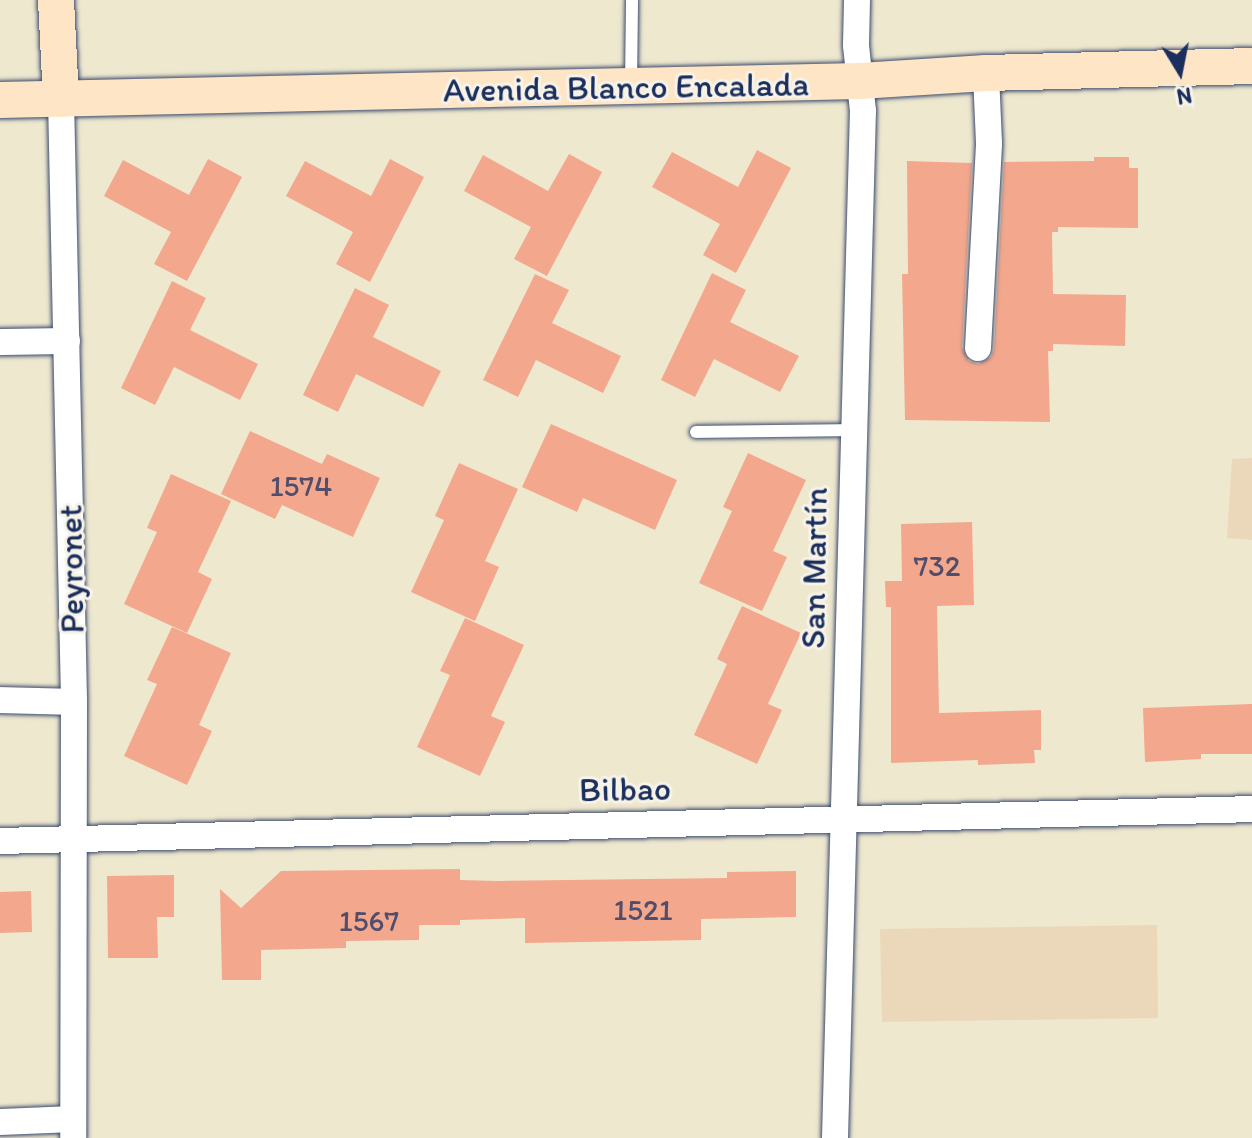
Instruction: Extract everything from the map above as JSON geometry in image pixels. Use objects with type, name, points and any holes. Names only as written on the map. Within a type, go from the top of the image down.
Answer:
[{"type":"street","name":"Peyronet","points":[[56,0],[61,99],[74,702],[73,1128]]},
{"type":"street","name":"San Martín","points":[[835,1138],[863,111],[856,45],[857,0]]},
{"type":"street","name":"Avenida Blanco Encalada","points":[[0,100],[860,81],[986,73],[1252,66]]},
{"type":"street","points":[[978,348],[989,143],[986,73]]},
{"type":"street","points":[[0,342],[67,341]]},
{"type":"street","points":[[0,700],[74,702]]},
{"type":"street","name":"Bilbao","points":[[0,841],[1252,809]]},
{"type":"street","points":[[0,1122],[73,1128]]},
{"type":"lane","points":[[631,87],[632,0]]},
{"type":"lane","points":[[696,432],[853,430]]},
{"type":"shaded area","points":[[1252,458],[1252,540],[1227,538],[1232,459]]},
{"type":"shaded area","points":[[1157,925],[1158,1018],[882,1022],[880,929]]},
{"type":"building","points":[[757,150],[791,168],[736,273],[703,255],[720,224],[652,187],[672,152],[738,187]]},
{"type":"building","points":[[569,154],[602,172],[547,276],[514,259],[531,227],[464,191],[483,155],[548,191]]},
{"type":"building","points":[[1094,157],[1129,157],[1129,168],[1138,168],[1138,228],[1058,227],[1058,232],[1052,232],[1053,294],[1126,295],[1125,346],[1053,344],[1053,351],[1048,351],[1050,422],[905,420],[902,274],[908,274],[907,161],[972,163],[962,347],[969,361],[978,364],[991,357],[994,349],[1004,162],[1094,161]]},
{"type":"building","points":[[208,159],[242,177],[187,281],[154,264],[171,232],[104,196],[123,160],[189,195]]},
{"type":"building","points":[[390,159],[424,177],[370,282],[336,264],[353,232],[286,196],[305,161],[371,196]]},
{"type":"building","points":[[712,273],[746,290],[730,322],[799,356],[780,392],[714,359],[695,397],[661,380]]},
{"type":"building","points":[[535,274],[569,290],[552,323],[621,356],[603,393],[536,360],[518,397],[483,380]]},
{"type":"building","points":[[172,281],[206,298],[190,330],[258,364],[240,400],[174,367],[155,405],[121,388]]},
{"type":"building","points":[[355,288],[389,305],[373,337],[441,371],[423,407],[356,374],[338,412],[303,395]]},
{"type":"building","points":[[551,424],[677,480],[655,530],[583,498],[577,512],[522,487]]},
{"type":"building","points":[[250,431],[322,464],[327,454],[380,478],[353,537],[282,505],[275,519],[221,494]]},
{"type":"building","points":[[748,453],[806,480],[773,551],[787,557],[762,611],[699,583],[732,511],[723,507]]},
{"type":"building","points":[[459,463],[518,489],[485,561],[499,567],[475,621],[411,592],[444,520],[435,516]]},
{"type":"building","points":[[171,474],[231,501],[198,572],[212,579],[187,633],[124,604],[157,532],[147,528]]},
{"type":"building","points":[[972,522],[974,605],[937,606],[939,713],[1041,710],[1041,750],[1034,750],[1035,763],[978,765],[978,760],[891,763],[891,607],[886,607],[885,581],[902,581],[901,524]]},
{"type":"building","points":[[742,606],[801,633],[768,704],[782,710],[757,764],[694,735],[727,664],[717,659]]},
{"type":"building","points":[[465,618],[524,645],[491,716],[505,722],[480,776],[417,747],[450,675],[440,671]]},
{"type":"building","points":[[172,627],[231,653],[199,725],[212,731],[187,785],[124,756],[157,684],[147,680]]},
{"type":"building","points":[[1252,704],[1252,754],[1201,754],[1201,759],[1145,762],[1143,708]]},
{"type":"building","points":[[460,869],[460,880],[497,881],[727,878],[727,872],[796,871],[796,917],[701,919],[701,940],[525,943],[525,918],[460,920],[460,925],[419,925],[419,940],[346,941],[346,948],[261,950],[261,980],[222,980],[220,889],[241,908],[281,871]]},
{"type":"building","points":[[174,875],[174,917],[157,917],[158,958],[108,958],[107,876]]},
{"type":"building","points":[[31,891],[32,932],[0,933],[0,892]]}]
